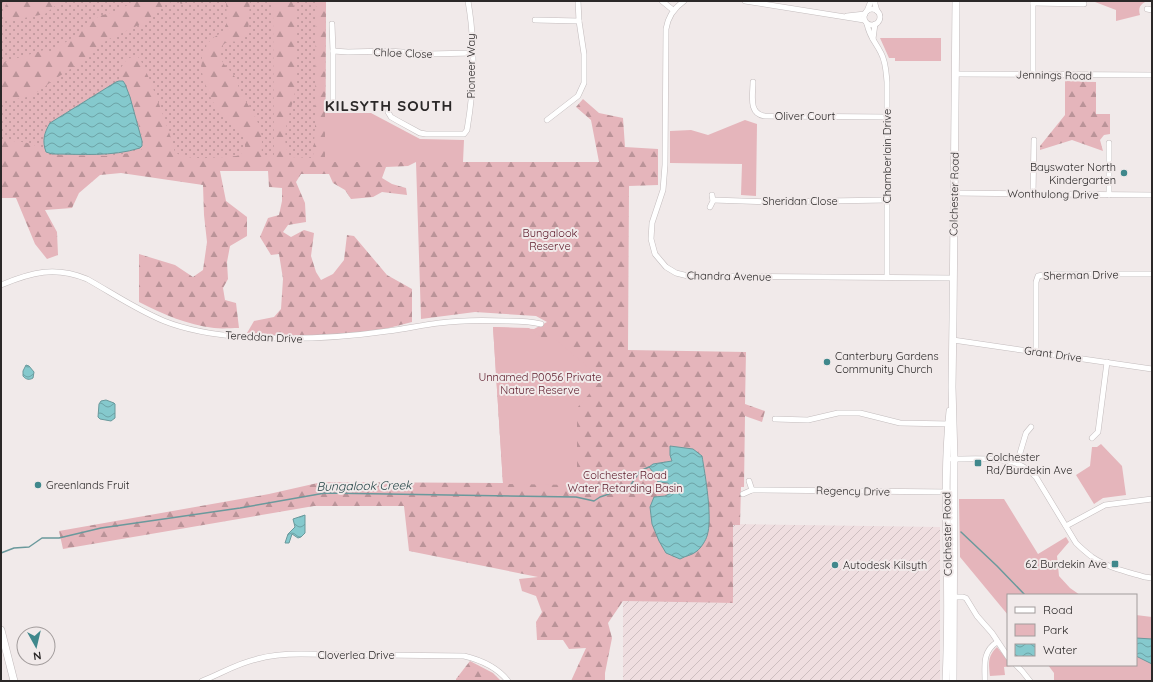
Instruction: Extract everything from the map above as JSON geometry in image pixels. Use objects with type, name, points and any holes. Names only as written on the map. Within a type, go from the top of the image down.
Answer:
[{"type":"main road","name":"Colchester Road","points":[[953,681],[950,597],[950,492],[956,1]]},
{"type":"main road","name":"Colchester Road","points":[[946,681],[950,597]]},
{"type":"main road","points":[[1,630],[14,681]]},
{"type":"street","name":"Pioneer Way","points":[[388,112],[391,117],[420,133],[464,134],[467,130],[472,92],[473,53],[473,39],[468,1]]},
{"type":"street","points":[[548,120],[578,96],[584,83],[584,54],[579,21],[578,1]]},
{"type":"street","points":[[662,1],[673,10],[684,1]]},
{"type":"street","points":[[745,1],[842,16],[875,24]]},
{"type":"street","points":[[866,22],[866,12],[870,1]]},
{"type":"street","points":[[873,39],[875,24],[879,18],[874,4],[875,1]]},
{"type":"street","points":[[1033,74],[1033,2],[1084,4]]},
{"type":"street","name":"Chandra Avenue","points":[[673,10],[667,21],[666,36],[665,165],[663,190],[652,223],[651,231],[655,254],[666,267],[676,273],[688,276],[953,278]]},
{"type":"street","points":[[842,16],[872,10],[877,11]]},
{"type":"street","points":[[535,20],[579,21]]},
{"type":"street","name":"Chamberlain Drive","points":[[866,22],[871,37],[882,54],[886,66],[887,277]]},
{"type":"street","points":[[332,24],[333,100]]},
{"type":"street","name":"Chloe Close","points":[[333,51],[389,51],[428,54],[473,53]]},
{"type":"street","name":"Jennings Road","points":[[956,74],[1152,75]]},
{"type":"street","name":"Oliver Court","points":[[753,82],[753,108],[759,115],[887,117]]},
{"type":"street","points":[[1033,194],[1034,140]]},
{"type":"street","points":[[1109,143],[1109,195]]},
{"type":"street","name":"Wonthulong Drive","points":[[954,193],[1152,195]]},
{"type":"street","name":"Sheridan Close","points":[[710,207],[713,197],[768,202],[887,200]]},
{"type":"street","name":"Tereddan Drive","points":[[1,284],[36,272],[77,275],[165,321],[214,334],[252,338],[330,338],[468,320],[526,321],[541,324]]},
{"type":"street","name":"Sherman Drive","points":[[1036,352],[1036,282],[1038,276],[1048,274],[1152,274]]},
{"type":"street","name":"Grant Drive","points":[[953,340],[1152,368]]},
{"type":"street","points":[[1092,438],[1098,432],[1107,362]]},
{"type":"street","points":[[775,419],[808,420],[838,413],[850,413],[900,423],[951,424]]},
{"type":"street","points":[[1017,463],[1026,433],[1031,427]]},
{"type":"street","points":[[951,459],[1003,460],[1017,463],[1028,469],[1036,477],[1076,543],[1092,557],[1104,564],[1152,578]]},
{"type":"street","points":[[749,481],[752,490]]},
{"type":"street","name":"Regency Drive","points":[[743,494],[752,490],[950,492]]},
{"type":"street","points":[[1066,526],[1105,505],[1152,499]]},
{"type":"street","points":[[950,597],[966,598],[977,616],[994,636],[1007,656]]},
{"type":"street","points":[[985,681],[986,654],[997,642]]},
{"type":"street","name":"Cloverlea Drive","points":[[202,681],[256,659],[289,654],[464,656],[481,661],[490,666],[498,671],[508,681]]},
{"type":"street","points":[[1017,666],[1030,681]]},
{"type":"shaded area","points":[[733,524],[940,527],[940,681],[623,681],[623,601],[733,603]]},
{"type":"green space","points":[[1,1],[326,1],[325,162],[1,162]]},
{"type":"green space","points":[[7,1],[61,1],[45,14],[8,21],[4,18]]},
{"type":"green space","points":[[132,1],[174,1],[164,5],[143,23],[107,40],[84,60],[36,93],[27,97],[12,100],[1,99],[1,63],[44,50],[49,53],[69,40],[99,16],[114,12],[128,5]]},
{"type":"green space","points":[[178,1],[188,1],[181,4]]},
{"type":"green space","points":[[226,1],[250,1],[248,33],[240,42],[225,43],[222,47],[221,56],[223,63],[236,79],[240,91],[260,127],[262,136],[262,157],[274,157],[273,1],[294,1],[297,32],[296,85],[295,94],[287,121],[285,139],[286,148],[290,157],[313,158],[315,127],[316,1],[326,1],[325,162],[416,162],[408,166],[386,167],[382,178],[392,184],[406,188],[407,195],[382,192],[373,197],[351,199],[345,190],[333,183],[329,174],[301,174],[296,182],[305,203],[306,222],[288,225],[283,232],[291,237],[304,230],[314,233],[311,256],[316,272],[321,280],[333,274],[344,260],[347,235],[354,236],[387,275],[412,289],[412,322],[381,330],[338,336],[265,336],[247,333],[254,321],[274,317],[281,309],[283,279],[279,254],[271,255],[260,237],[268,218],[279,215],[282,201],[282,188],[269,187],[268,171],[220,171],[226,201],[247,217],[247,236],[230,246],[227,262],[228,279],[223,288],[225,300],[236,303],[239,328],[204,327],[166,315],[139,302],[139,254],[175,265],[193,277],[203,270],[207,242],[203,185],[121,173],[100,175],[79,193],[72,208],[45,210],[57,232],[58,255],[47,259],[35,244],[16,198],[1,198],[1,141],[31,144],[50,155],[107,156],[138,152],[142,149],[144,143],[126,82],[121,79],[120,76],[121,69],[126,60],[135,56],[142,62],[152,86],[175,152],[188,157],[196,158],[240,155],[245,148],[243,136],[238,128],[226,119],[216,107],[206,87],[202,68],[202,58],[206,45],[225,28],[227,16]]},
{"type":"green space","points":[[1094,1],[1147,1],[1140,6],[1140,15],[1116,21],[1116,10]]},
{"type":"green space","points":[[880,38],[941,38],[941,61],[895,61],[895,58],[889,58]]},
{"type":"green space","points":[[1065,81],[1096,82],[1096,114],[1110,114],[1110,134],[1104,135],[1100,140],[1103,151],[1072,140],[1040,150],[1040,146],[1065,115]]},
{"type":"green space","name":"Colchester Road Water Retarding Basin","points":[[583,99],[599,113],[623,118],[625,147],[658,149],[658,185],[629,186],[628,350],[746,352],[745,404],[765,411],[762,422],[745,416],[744,487],[741,487],[740,525],[733,525],[733,603],[623,601],[608,623],[612,638],[605,673],[605,681],[571,681],[586,648],[569,649],[563,640],[537,640],[536,622],[542,612],[536,596],[522,591],[519,579],[538,577],[409,551],[404,506],[314,506],[63,549],[59,531],[269,494],[322,482],[503,483],[493,327],[534,329],[547,322],[536,316],[475,312],[421,319],[416,162],[599,162],[591,120],[576,107]]},
{"type":"green space","points":[[325,113],[371,113],[420,139],[464,140],[463,162],[325,162]]},
{"type":"green space","points":[[745,120],[757,124],[756,196],[741,195],[742,164],[670,163],[670,131],[691,130],[708,135]]},
{"type":"green space","name":"Unnamed P0056 Private Nature Reserve","points":[[493,327],[529,328],[544,339],[555,339],[602,379],[577,408],[577,485],[503,484]]},
{"type":"green space","points":[[1101,444],[1122,466],[1126,495],[1103,498],[1094,504],[1076,475],[1090,466],[1092,447],[1097,447]]},
{"type":"green space","points":[[959,499],[1004,499],[1038,554],[1066,537],[1069,542],[1057,556],[1059,576],[1070,588],[1079,594],[1007,594],[1007,614],[960,557]]},
{"type":"green space","points":[[1137,615],[1152,617],[1152,681],[1054,681],[1054,673],[1049,666],[1137,666]]},
{"type":"green space","points":[[997,647],[1007,660],[1007,666],[1012,666],[1004,667],[1005,675],[990,676],[990,657]]},
{"type":"green space","points":[[470,661],[493,673],[501,681],[456,681]]},
{"type":"water","points":[[119,81],[123,81],[130,97],[142,141],[142,146],[140,148],[107,154],[52,154],[46,152],[44,137],[50,123]]},
{"type":"water","points":[[26,365],[29,366],[34,372],[32,379],[27,379],[23,376],[23,371]]},
{"type":"water","points":[[106,400],[115,404],[115,418],[111,421],[100,419],[98,417],[99,404],[101,401]]},
{"type":"water","points":[[670,446],[693,449],[702,456],[708,496],[709,528],[706,538],[699,550],[680,559],[666,553],[659,541],[652,524],[650,507],[654,497],[665,496],[671,493],[668,483],[658,482],[649,467],[653,464],[672,461]]},
{"type":"water","points":[[305,515],[305,533],[298,538],[292,534],[289,543],[285,543],[288,534],[295,527],[293,519]]},
{"type":"water","points":[[1137,638],[1152,639],[1152,664],[1137,656]]},
{"type":"waterway","name":"Bungalook Creek","points":[[1,553],[14,548],[29,547],[42,538],[59,538],[101,528],[240,508],[325,493],[576,497],[594,501],[616,489],[630,486],[640,471],[649,467]]},
{"type":"waterway","name":"Bungalook Creek","points":[[961,532],[1024,594]]},
{"type":"place","name":"Bayswater North Kindergarten","points":[[1124,173]]},
{"type":"place","name":"Canterbury Gardens Community Church","points":[[827,362]]},
{"type":"place","name":"Colchester Rd/Burdekin Ave","points":[[978,463]]},
{"type":"place","name":"Greenlands Fruit","points":[[38,485]]},
{"type":"place","name":"62 Burdekin Ave","points":[[1115,564]]},
{"type":"place","name":"Autodesk Kilsyth","points":[[835,565]]},
{"type":"district","name":"KILSYTH SOUTH","points":[[389,106]]},
{"type":"park label","name":"Bungalook Reserve","points":[[550,239]]}]
